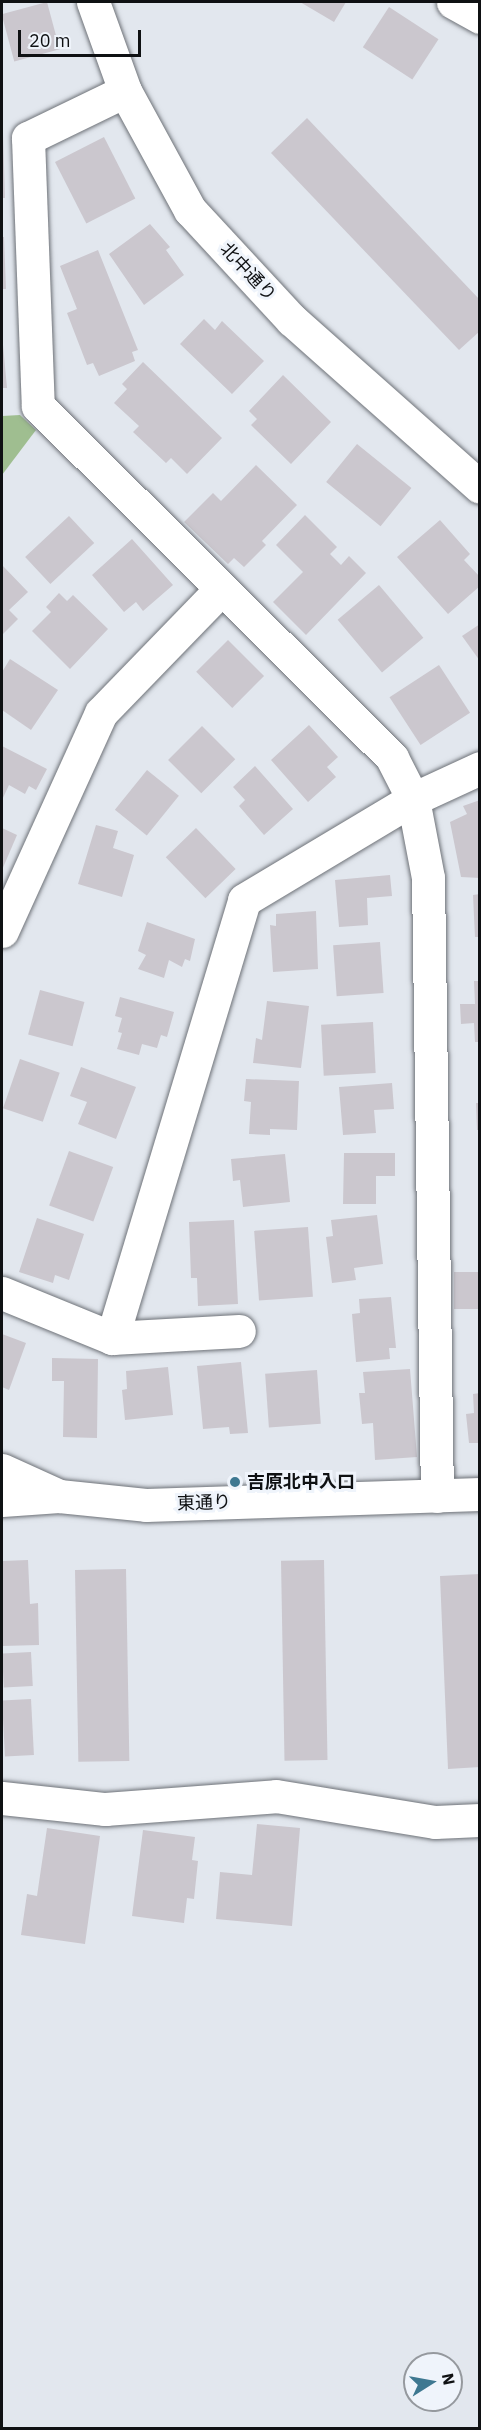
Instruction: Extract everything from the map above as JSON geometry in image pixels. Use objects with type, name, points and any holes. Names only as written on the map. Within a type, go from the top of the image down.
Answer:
[{"type":"street","name":"北中通り","points":[[93,2],[125,91],[190,210],[292,320],[480,487]]},
{"type":"street","points":[[453,2],[480,17]]},
{"type":"street","points":[[125,91],[28,138],[38,406],[220,591],[392,758],[413,799],[428,878],[437,1496]]},
{"type":"street","points":[[2,931],[100,713],[220,591]]},
{"type":"street","points":[[112,1338],[244,900],[413,799],[480,768]]},
{"type":"street","points":[[2,1293],[112,1338],[239,1331]]},
{"type":"street","points":[[2,1470],[59,1496]]},
{"type":"street","name":"東通り","points":[[2,1500],[59,1496],[146,1505],[480,1494]]},
{"type":"street","points":[[2,1798],[105,1809],[276,1796],[435,1822],[480,1821]]},
{"type":"green space","points":[[20,415],[36,430],[2,475],[2,416]]},
{"type":"building","points":[[47,2],[60,49],[14,61],[2,14]]},
{"type":"building","points":[[300,2],[346,2],[334,22]]},
{"type":"building","points":[[389,7],[438,39],[412,79],[363,47]]},
{"type":"building","points":[[307,118],[480,300],[480,331],[459,350],[271,153]]},
{"type":"building","points":[[3,132],[5,198],[2,198]]},
{"type":"building","points":[[104,137],[135,198],[86,223],[55,162]]},
{"type":"building","points":[[150,224],[170,247],[166,250],[184,275],[144,305],[109,254]]},
{"type":"building","points":[[2,237],[4,237],[6,289],[2,289]]},
{"type":"building","points":[[98,250],[138,350],[132,352],[135,361],[99,376],[93,363],[87,365],[67,313],[77,309],[60,266]]},
{"type":"building","points":[[204,319],[215,330],[222,321],[264,361],[232,394],[180,344]]},
{"type":"building","points":[[2,334],[7,388],[2,388]]},
{"type":"building","points":[[143,362],[222,438],[187,474],[171,458],[166,463],[133,432],[139,426],[114,403],[127,389],[122,384]]},
{"type":"building","points":[[283,375],[331,422],[291,464],[251,425],[257,419],[249,411]]},
{"type":"building","points":[[357,444],[411,488],[381,526],[326,482]]},
{"type":"building","points":[[256,465],[297,505],[262,541],[266,545],[244,567],[234,558],[228,564],[184,522],[213,493],[221,501]]},
{"type":"building","points":[[305,515],[337,547],[330,554],[341,565],[349,556],[366,573],[306,635],[273,602],[303,572],[276,545]]},
{"type":"building","points":[[69,516],[94,543],[50,584],[25,557]]},
{"type":"building","points":[[440,520],[470,554],[464,560],[480,577],[480,586],[448,614],[397,557]]},
{"type":"building","points":[[132,539],[173,585],[143,611],[136,602],[124,612],[92,575]]},
{"type":"building","points":[[2,565],[28,592],[9,610],[18,619],[2,635]]},
{"type":"building","points":[[379,585],[423,638],[382,673],[338,620]]},
{"type":"building","points":[[59,593],[67,601],[73,595],[108,629],[70,669],[32,631],[51,612],[46,607]]},
{"type":"building","points":[[480,624],[480,661],[462,636]]},
{"type":"building","points":[[228,640],[264,676],[232,708],[196,672]]},
{"type":"building","points":[[10,659],[58,690],[31,730],[2,710],[2,672]]},
{"type":"building","points":[[439,665],[470,713],[421,745],[390,697]]},
{"type":"building","points":[[309,725],[338,757],[327,767],[336,777],[308,802],[271,760]]},
{"type":"building","points":[[202,726],[235,759],[201,793],[168,760]]},
{"type":"building","points":[[2,746],[47,769],[36,790],[29,786],[25,794],[9,785],[2,800]]},
{"type":"building","points":[[255,766],[293,809],[264,835],[239,806],[245,800],[233,787]]},
{"type":"building","points":[[147,770],[179,796],[147,835],[115,810]]},
{"type":"building","points":[[480,800],[480,878],[461,877],[450,822],[467,814],[463,806]]},
{"type":"building","points":[[96,825],[118,831],[113,848],[134,855],[122,897],[78,884]]},
{"type":"building","points":[[2,828],[17,835],[2,870]]},
{"type":"building","points":[[196,828],[236,869],[205,898],[166,857]]},
{"type":"building","points":[[390,875],[392,896],[367,898],[368,925],[339,927],[335,880]]},
{"type":"building","points":[[480,894],[480,937],[475,937],[473,895]]},
{"type":"building","points":[[316,911],[318,969],[273,972],[270,925],[276,926],[276,914]]},
{"type":"building","points":[[147,922],[195,939],[190,961],[185,959],[182,967],[169,960],[164,978],[138,969],[146,955],[138,951]]},
{"type":"building","points":[[380,942],[384,993],[337,996],[333,945]]},
{"type":"building","points":[[474,981],[480,981],[480,1042],[475,1042],[474,1023],[461,1024],[460,1004],[475,1004]]},
{"type":"building","points":[[40,990],[84,1002],[73,1046],[28,1034]]},
{"type":"building","points":[[120,997],[174,1012],[167,1037],[161,1035],[157,1048],[142,1044],[139,1055],[117,1049],[122,1033],[118,1032],[122,1018],[115,1016]]},
{"type":"building","points":[[267,1001],[309,1006],[301,1068],[253,1063],[256,1038],[262,1040]]},
{"type":"building","points":[[373,1022],[376,1073],[324,1076],[321,1025]]},
{"type":"building","points":[[20,1059],[60,1073],[43,1122],[3,1108]]},
{"type":"building","points":[[81,1067],[136,1087],[116,1139],[78,1124],[87,1102],[70,1096]]},
{"type":"building","points":[[246,1079],[299,1081],[297,1130],[270,1129],[270,1135],[249,1134],[251,1102],[244,1101]]},
{"type":"building","points":[[392,1083],[394,1109],[374,1110],[376,1133],[343,1135],[339,1087]]},
{"type":"building","points":[[476,1103],[480,1103],[480,1130],[477,1130]]},
{"type":"building","points":[[69,1151],[113,1167],[93,1222],[49,1206]]},
{"type":"building","points":[[344,1153],[395,1153],[395,1176],[376,1176],[376,1204],[343,1204]]},
{"type":"building","points":[[285,1154],[290,1202],[243,1207],[240,1180],[233,1181],[231,1159]]},
{"type":"building","points":[[377,1215],[383,1264],[354,1268],[356,1280],[332,1283],[326,1237],[333,1236],[331,1220]]},
{"type":"building","points":[[37,1218],[84,1234],[69,1280],[55,1275],[53,1283],[19,1272]]},
{"type":"building","points":[[234,1220],[238,1304],[198,1306],[197,1278],[191,1278],[189,1222]]},
{"type":"building","points":[[308,1227],[313,1297],[259,1301],[254,1231]]},
{"type":"building","points":[[454,1272],[480,1272],[480,1309],[454,1309]]},
{"type":"building","points":[[391,1297],[396,1348],[389,1348],[390,1359],[356,1362],[352,1314],[360,1313],[359,1299]]},
{"type":"building","points":[[2,1334],[26,1343],[9,1390],[2,1387]]},
{"type":"building","points":[[52,1358],[98,1359],[97,1438],[63,1437],[64,1381],[52,1381]]},
{"type":"building","points":[[241,1362],[248,1433],[230,1434],[229,1427],[203,1429],[197,1366]]},
{"type":"building","points":[[168,1367],[173,1415],[125,1420],[122,1390],[127,1389],[126,1371]]},
{"type":"building","points":[[410,1369],[417,1457],[375,1460],[373,1423],[362,1424],[359,1393],[365,1393],[363,1372]]},
{"type":"building","points":[[317,1370],[321,1424],[269,1427],[265,1374]]},
{"type":"building","points":[[480,1393],[480,1443],[469,1443],[466,1414],[474,1413],[473,1394]]},
{"type":"building","points":[[28,1560],[30,1604],[38,1603],[39,1645],[2,1646],[2,1561]]},
{"type":"building","points":[[324,1560],[327,1760],[284,1761],[281,1561]]},
{"type":"building","points":[[126,1569],[129,1761],[78,1762],[75,1570]]},
{"type":"building","points":[[480,1574],[480,1767],[448,1769],[440,1576]]},
{"type":"building","points":[[31,1652],[33,1686],[4,1687],[2,1654]]},
{"type":"building","points":[[31,1699],[34,1755],[5,1756],[2,1701]]},
{"type":"building","points":[[257,1824],[300,1828],[292,1926],[216,1919],[220,1872],[252,1875]]},
{"type":"building","points":[[47,1828],[100,1836],[85,1944],[21,1935],[27,1894],[37,1896]]},
{"type":"building","points":[[143,1830],[195,1837],[192,1860],[198,1861],[194,1899],[187,1898],[184,1923],[132,1916]]},
{"type":"place","name":"吉原北中入口","points":[[235,1482]]}]
